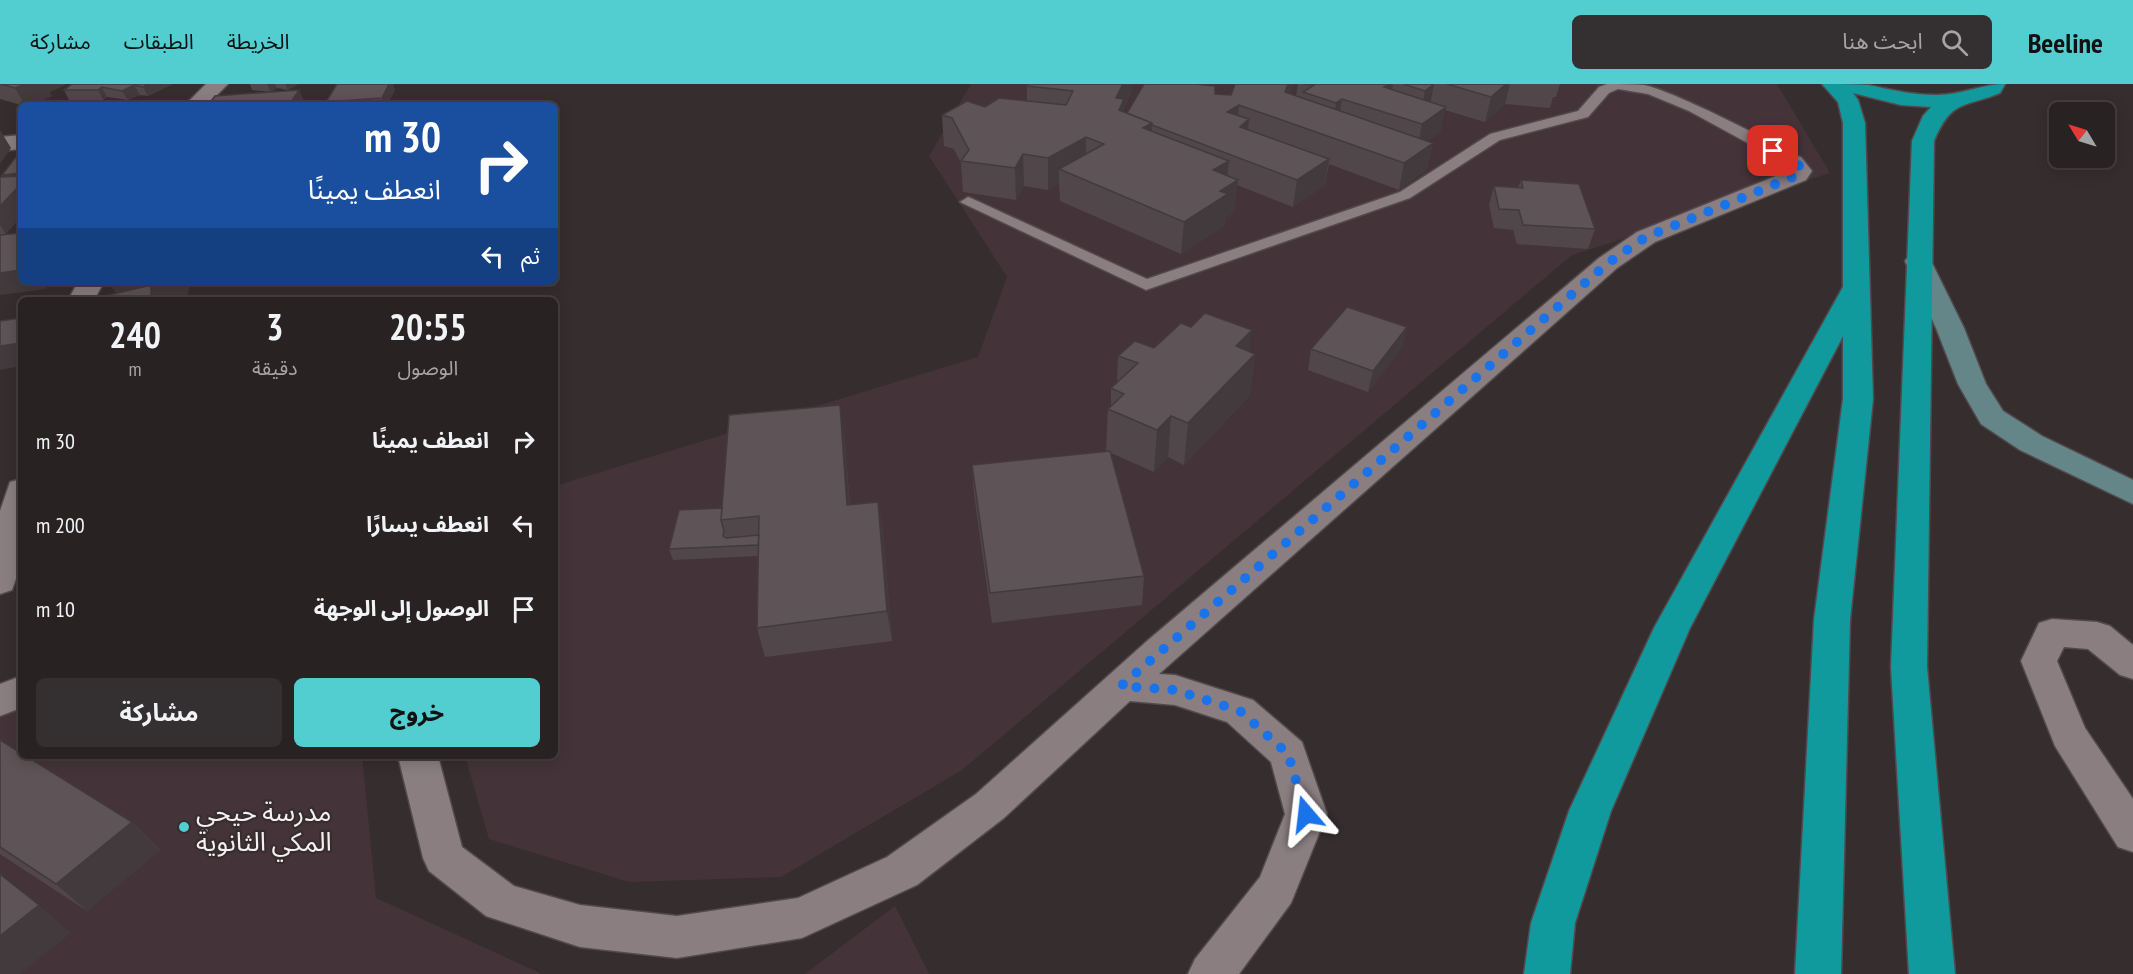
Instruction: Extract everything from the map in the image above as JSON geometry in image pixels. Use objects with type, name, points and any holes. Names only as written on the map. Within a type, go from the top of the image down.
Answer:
[{"type":"highway","points":[[1818,974],[1832,620],[1858,399],[1854,123],[1848,100],[1832,84]]},
{"type":"highway","points":[[1847,84],[1883,94],[1950,102],[1976,97],[1993,89],[1995,84]]},
{"type":"highway","points":[[1932,974],[1909,667],[1918,261],[1923,141],[1934,116],[1950,102]]},
{"type":"highway","points":[[1547,974],[1553,923],[1590,811],[1672,628],[1855,290]]},
{"type":"main road","points":[[1918,261],[1950,328],[1972,384],[1992,417],[2031,443],[2133,493]]},
{"type":"street","points":[[198,102],[218,84]]},
{"type":"street","points":[[0,144],[18,142]]},
{"type":"street","points":[[419,759],[444,858],[501,902],[580,927],[677,937],[802,918],[902,871],[990,806],[1121,686],[1608,263],[1646,237],[1798,175],[1801,171],[1800,166],[1793,162]]},
{"type":"street","points":[[2,564],[18,502]]},
{"type":"street","points":[[2133,665],[2097,636],[2052,633],[2039,661],[2069,735],[2133,834]]},
{"type":"street","points":[[1121,686],[1175,690],[1240,711],[1288,754],[1306,814],[1276,889],[1211,974]]},
{"type":"street","points":[[0,701],[18,692]]},
{"type":"lane","points":[[968,202],[1146,285],[1405,195],[1495,137],[1582,114],[1604,90],[1616,86],[1631,85],[1653,91],[1694,108],[1793,162]]},
{"type":"shaded area","points":[[971,84],[1777,84],[1830,173],[1572,255],[962,770],[781,877],[629,882],[489,839],[466,759],[558,759],[558,485],[978,357],[1007,277],[929,156]]},
{"type":"shaded area","name":"مدرسة حيحي المكي الثانوية","points":[[18,707],[18,759],[362,759],[376,898],[542,974],[0,974],[0,716]]},
{"type":"shaded area","points":[[895,906],[929,974],[805,974]]},
{"type":"building","points":[[0,84],[25,84],[15,88]]},
{"type":"building","points":[[72,84],[149,84],[143,87],[134,85],[122,91],[102,87],[98,90],[64,90]]},
{"type":"building","points":[[337,84],[389,84],[382,98],[326,102]]},
{"type":"building","points":[[1028,84],[1123,84],[1116,98],[1124,99],[1119,110],[1152,123],[1143,128],[1229,161],[1213,170],[1238,180],[1220,191],[1228,194],[1184,222],[1059,169],[1104,144],[1086,137],[1048,158],[1023,154],[1015,168],[961,161],[969,150],[952,118],[942,115],[967,101],[985,107],[999,98],[1066,105],[1073,91],[1027,86]]},
{"type":"building","points":[[1144,84],[1215,86],[1215,94],[1231,95],[1235,84],[1288,84],[1285,92],[1433,143],[1404,163],[1239,105],[1227,112],[1249,119],[1240,127],[1329,159],[1297,180],[1152,125],[1152,123],[1127,113]]},
{"type":"building","points":[[1303,84],[1389,84],[1384,87],[1446,107],[1422,124],[1342,99],[1336,103],[1303,92],[1314,85]]},
{"type":"building","points":[[1403,84],[1434,84],[1425,91]]},
{"type":"building","points":[[1447,84],[1506,84],[1491,97]]},
{"type":"building","points":[[299,90],[291,102],[210,102],[215,96]]},
{"type":"building","points":[[18,154],[18,173],[2,175]]},
{"type":"building","points":[[18,176],[18,187],[0,206],[0,177]]},
{"type":"building","points":[[1521,180],[1579,184],[1595,229],[1523,225],[1519,210],[1499,209],[1494,186],[1523,188]]},
{"type":"building","points":[[18,233],[18,270],[0,273],[0,235]]},
{"type":"building","points":[[114,285],[130,285],[113,288]]},
{"type":"building","points":[[151,285],[151,297],[101,297]]},
{"type":"building","points":[[1347,307],[1407,327],[1373,371],[1311,349]]},
{"type":"building","points":[[1205,313],[1252,330],[1236,346],[1255,354],[1188,423],[1171,416],[1157,430],[1108,409],[1124,394],[1111,388],[1138,363],[1118,356],[1135,341],[1154,348],[1181,323],[1191,327]]},
{"type":"building","points":[[18,318],[18,343],[0,346],[0,321]]},
{"type":"building","points":[[840,405],[847,505],[878,502],[887,611],[757,628],[759,516],[721,520],[729,415]]},
{"type":"building","points":[[1110,451],[1144,576],[990,593],[972,465]]},
{"type":"building","points":[[722,508],[723,536],[726,538],[759,535],[758,545],[669,549],[679,510]]},
{"type":"building","points":[[0,740],[18,751],[18,759],[31,759],[132,822],[56,884],[0,847]]},
{"type":"building","points":[[0,874],[39,905],[0,936]]},
{"type":"place","name":"مدرسة حيحي المكي الثانوية","points":[[184,827]]},
{"type":"route","points":[[1306,814],[1288,754],[1240,711],[1175,690],[1121,686],[1608,263],[1646,237],[1798,175],[1801,171],[1800,166],[1773,151]]}]
